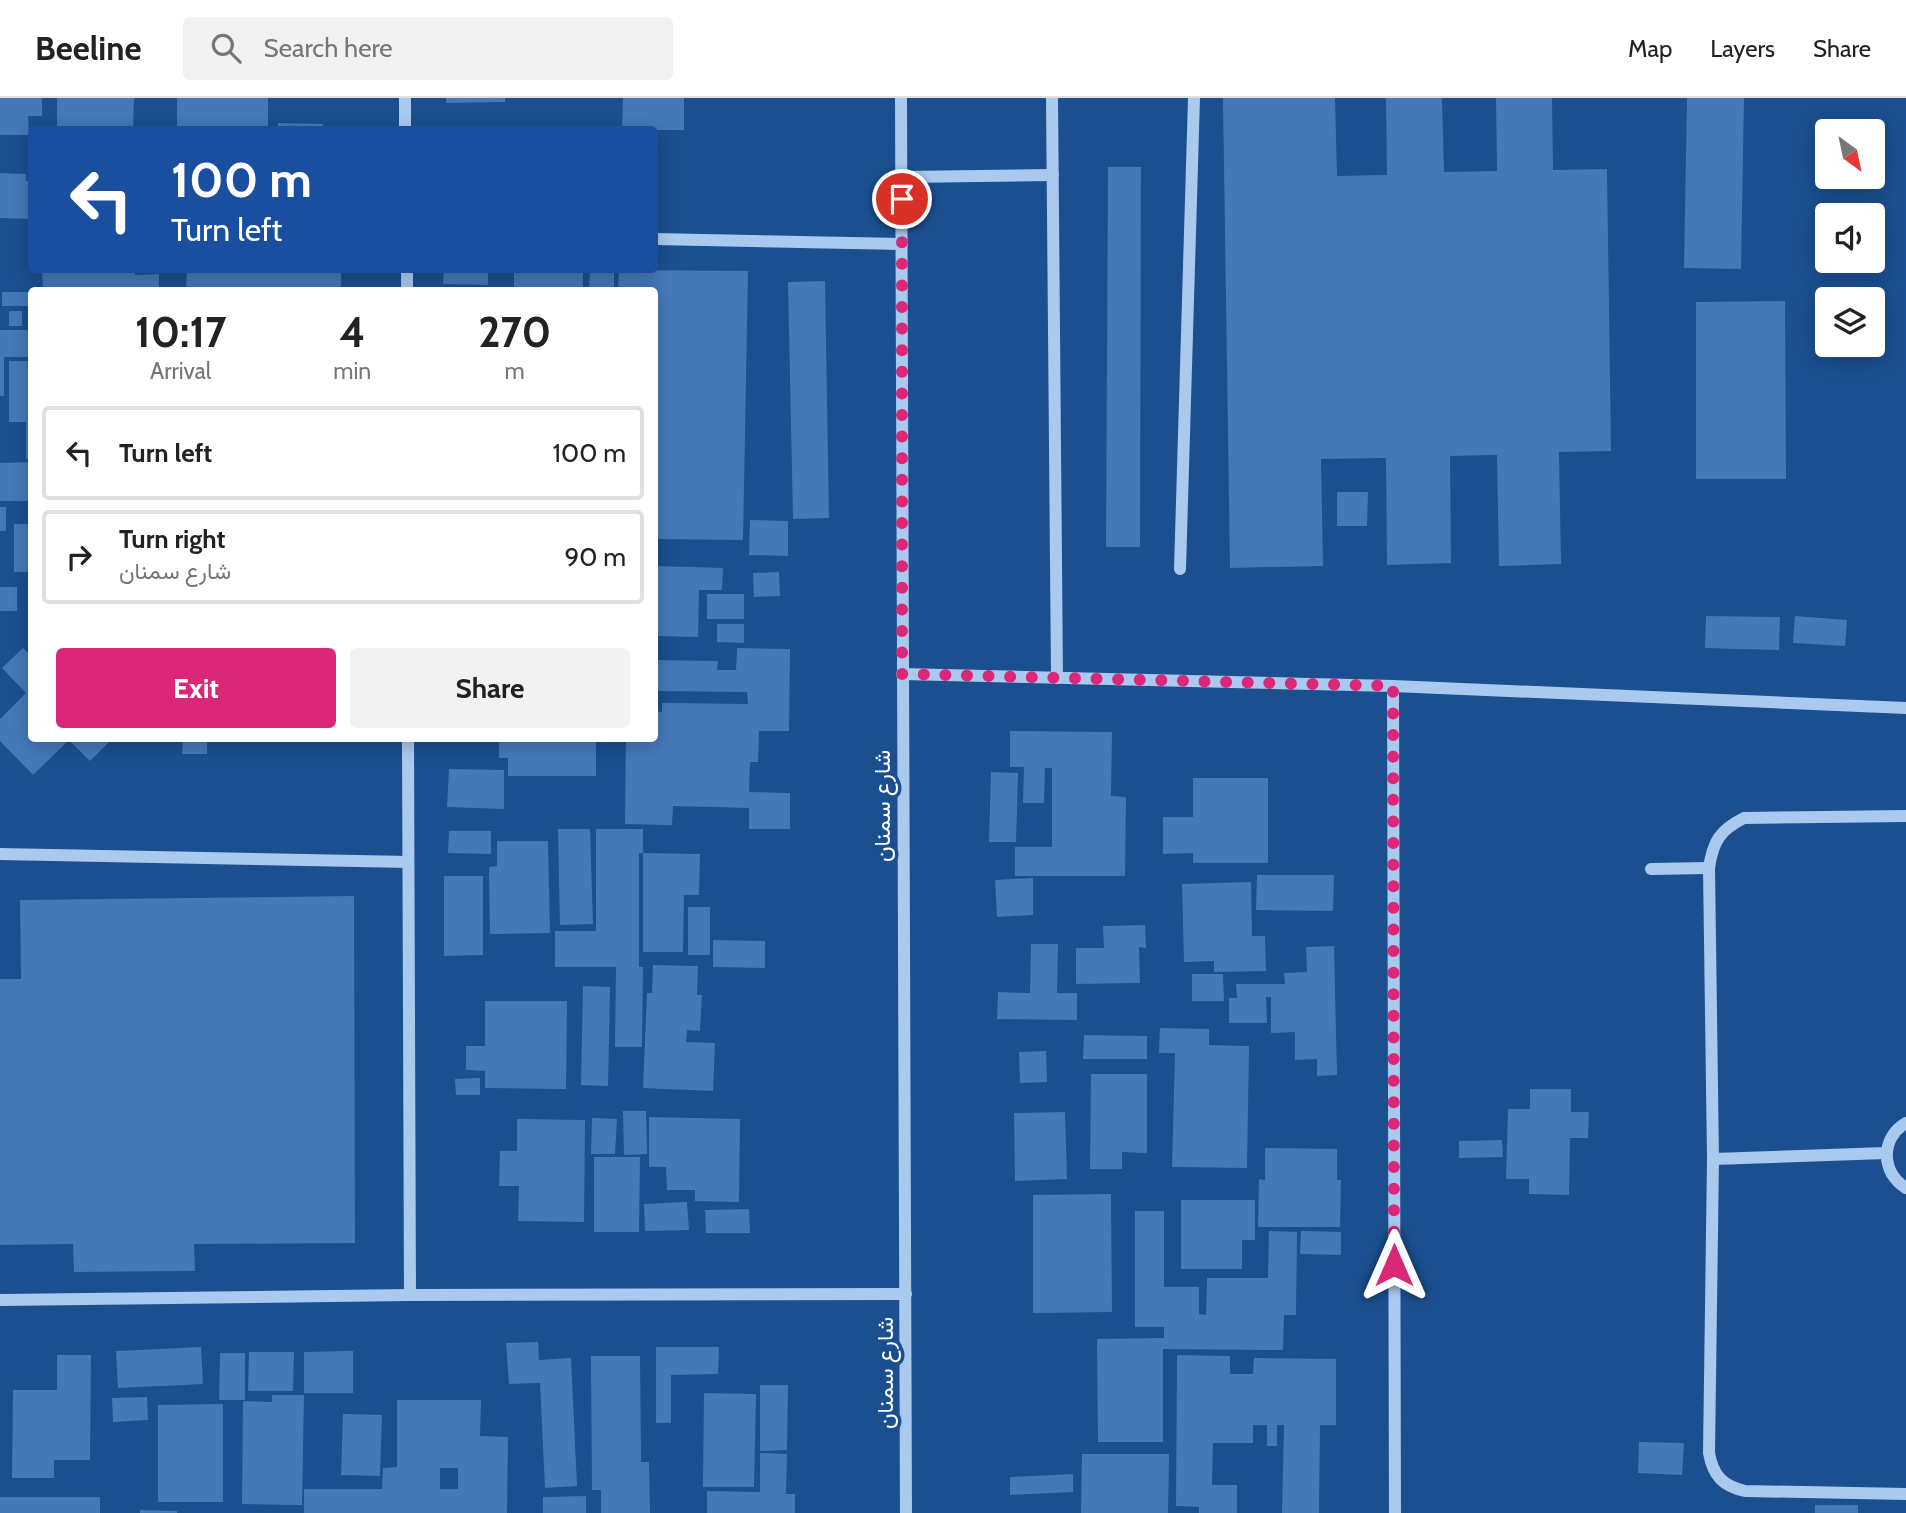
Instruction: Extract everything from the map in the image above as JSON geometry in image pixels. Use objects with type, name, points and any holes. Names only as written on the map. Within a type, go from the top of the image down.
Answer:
[{"type":"street","points":[[405,98],[405,126]]},
{"type":"street","name":"شارع سمنان","points":[[901,98],[906,1513]]},
{"type":"street","points":[[1052,98],[1057,678]]},
{"type":"street","points":[[1180,569],[1194,98]]},
{"type":"street","points":[[902,177],[1053,175]]},
{"type":"street","points":[[658,239],[902,244]]},
{"type":"street","points":[[902,674],[1393,686],[1906,708]]},
{"type":"street","points":[[1393,686],[1395,1513]]},
{"type":"street","points":[[408,742],[410,1295]]},
{"type":"street","points":[[1906,816],[1744,818],[1730,825],[1718,836],[1709,868],[1713,1159],[1709,1453],[1712,1467],[1719,1480],[1731,1488],[1745,1491],[1906,1494]]},
{"type":"street","points":[[0,854],[408,862]]},
{"type":"street","points":[[1651,869],[1709,868]]},
{"type":"street","points":[[1906,1123],[1894,1133],[1886,1153],[1887,1165],[1892,1175],[1906,1188]]},
{"type":"street","points":[[1713,1159],[1886,1153]]},
{"type":"street","points":[[0,1300],[410,1295],[906,1294]]},
{"type":"building","points":[[0,98],[42,98],[42,116],[28,116],[28,135],[0,135]]},
{"type":"building","points":[[57,98],[134,98],[133,126],[57,126]]},
{"type":"building","points":[[177,98],[268,98],[268,126],[177,126]]},
{"type":"building","points":[[446,98],[505,98],[505,102],[446,103]]},
{"type":"building","points":[[623,98],[684,98],[684,130],[658,130],[658,126],[622,126]]},
{"type":"building","points":[[1223,98],[1335,98],[1337,176],[1387,175],[1386,98],[1442,98],[1444,172],[1497,171],[1496,98],[1552,98],[1553,170],[1607,169],[1611,451],[1559,452],[1561,564],[1499,566],[1497,455],[1450,456],[1451,563],[1387,565],[1386,458],[1321,459],[1323,566],[1230,568]]},
{"type":"building","points":[[1687,98],[1744,98],[1741,269],[1684,268]]},
{"type":"building","points":[[278,123],[323,124],[323,126],[278,126]]},
{"type":"building","points":[[1108,167],[1141,167],[1140,547],[1106,547]]},
{"type":"building","points":[[0,173],[26,174],[28,219],[0,218]]},
{"type":"building","points":[[748,271],[743,540],[658,539],[658,287],[618,287],[619,273]]},
{"type":"building","points":[[42,273],[159,274],[159,287],[43,287]]},
{"type":"building","points":[[187,273],[341,273],[341,287],[186,287]]},
{"type":"building","points":[[444,273],[488,273],[488,285],[443,284]]},
{"type":"building","points":[[514,273],[583,273],[583,287],[514,287]]},
{"type":"building","points":[[590,273],[614,273],[614,287],[589,287]]},
{"type":"building","points":[[825,281],[829,518],[793,519],[788,282]]},
{"type":"building","points":[[2,292],[28,292],[28,306],[2,306]]},
{"type":"building","points":[[1785,301],[1786,479],[1696,479],[1696,302]]},
{"type":"building","points":[[9,311],[22,311],[22,326],[9,326]]},
{"type":"building","points":[[0,330],[28,330],[28,357],[4,357],[4,396],[0,396]]},
{"type":"building","points":[[9,361],[28,361],[28,459],[26,422],[9,422]]},
{"type":"building","points":[[28,462],[28,501],[0,501],[0,463]]},
{"type":"building","points":[[1337,492],[1368,492],[1367,526],[1337,526]]},
{"type":"building","points":[[0,507],[6,507],[6,531],[0,531]]},
{"type":"building","points":[[750,520],[788,521],[788,556],[749,555]]},
{"type":"building","points":[[14,524],[28,524],[28,572],[14,572]]},
{"type":"building","points":[[658,566],[723,568],[722,590],[699,590],[698,637],[658,636]]},
{"type":"building","points":[[779,572],[780,596],[754,597],[753,573]]},
{"type":"building","points":[[0,587],[17,587],[17,611],[0,611]]},
{"type":"building","points":[[707,594],[744,594],[744,619],[707,619]]},
{"type":"building","points":[[1706,616],[1780,617],[1779,650],[1705,648]]},
{"type":"building","points":[[1795,616],[1847,620],[1845,646],[1793,643]]},
{"type":"building","points":[[717,624],[744,624],[744,643],[717,642]]},
{"type":"building","points":[[23,648],[28,653],[28,742],[67,742],[33,775],[0,741],[0,719],[26,693],[2,668]]},
{"type":"building","points":[[737,648],[790,649],[789,731],[759,731],[758,762],[750,762],[749,792],[790,793],[790,829],[749,829],[749,808],[673,806],[672,825],[625,824],[626,742],[658,742],[658,712],[662,712],[662,703],[748,704],[747,692],[658,691],[658,660],[718,661],[717,670],[736,670]]},
{"type":"building","points":[[1010,731],[1112,732],[1111,796],[1126,797],[1125,876],[1015,876],[1015,847],[1052,847],[1052,768],[1045,768],[1044,803],[1023,803],[1024,767],[1010,767]]},
{"type":"building","points":[[71,742],[109,742],[90,761]]},
{"type":"building","points":[[183,742],[207,742],[207,754],[182,754]]},
{"type":"building","points":[[499,742],[596,742],[596,776],[508,776],[508,758],[499,758]]},
{"type":"building","points":[[449,769],[504,770],[504,809],[447,807]]},
{"type":"building","points":[[991,772],[1018,773],[1016,842],[989,842]]},
{"type":"building","points":[[1193,778],[1268,778],[1268,863],[1193,863],[1193,853],[1163,854],[1163,817],[1193,817]]},
{"type":"building","points":[[558,829],[590,829],[593,924],[560,925]]},
{"type":"building","points":[[596,829],[643,829],[643,853],[639,853],[639,967],[643,967],[642,1047],[615,1047],[616,967],[555,967],[555,931],[596,931]]},
{"type":"building","points":[[449,831],[491,831],[491,854],[448,853]]},
{"type":"building","points":[[497,841],[548,841],[550,933],[490,934],[489,867],[497,866]]},
{"type":"building","points":[[643,853],[700,854],[699,895],[684,895],[683,952],[643,952]]},
{"type":"building","points":[[1257,875],[1334,875],[1333,911],[1256,910]]},
{"type":"building","points":[[444,876],[483,876],[483,955],[444,956]]},
{"type":"building","points":[[1033,878],[1033,915],[997,917],[995,880]]},
{"type":"building","points":[[1251,882],[1252,936],[1265,936],[1266,971],[1214,972],[1214,961],[1184,962],[1182,884]]},
{"type":"building","points":[[354,896],[355,1243],[194,1244],[195,1271],[74,1272],[73,1244],[0,1245],[0,979],[21,979],[20,900]]},
{"type":"building","points":[[688,907],[710,907],[710,955],[688,955]]},
{"type":"building","points":[[1145,925],[1146,948],[1139,947],[1140,983],[1076,984],[1076,948],[1104,948],[1103,926]]},
{"type":"building","points":[[713,940],[765,941],[765,968],[713,967]]},
{"type":"building","points":[[1031,944],[1058,944],[1057,993],[1077,993],[1077,1020],[997,1019],[998,992],[1030,993]]},
{"type":"building","points":[[1334,946],[1337,1075],[1317,1076],[1317,1059],[1295,1060],[1295,1032],[1271,1033],[1271,997],[1266,997],[1267,1023],[1229,1023],[1229,998],[1237,998],[1236,984],[1285,984],[1284,973],[1307,972],[1306,947]]},
{"type":"building","points":[[653,965],[698,966],[697,995],[702,995],[700,1031],[687,1030],[686,1042],[715,1043],[713,1091],[643,1088],[647,993],[652,993]]},
{"type":"building","points":[[1192,974],[1223,974],[1224,1001],[1192,1001]]},
{"type":"building","points":[[583,986],[610,987],[608,1086],[581,1085]]},
{"type":"building","points":[[485,1001],[567,1001],[566,1089],[485,1088],[485,1071],[466,1070],[466,1046],[485,1046]]},
{"type":"building","points":[[1160,1028],[1209,1029],[1209,1045],[1249,1046],[1247,1168],[1172,1167],[1175,1053],[1159,1053]]},
{"type":"building","points":[[1084,1035],[1147,1036],[1147,1059],[1083,1059]]},
{"type":"building","points":[[1046,1051],[1047,1082],[1020,1083],[1019,1052]]},
{"type":"building","points":[[1091,1074],[1147,1074],[1147,1153],[1122,1152],[1122,1169],[1090,1169]]},
{"type":"building","points":[[480,1078],[480,1095],[456,1095],[455,1079]]},
{"type":"building","points":[[1530,1089],[1571,1089],[1571,1112],[1589,1112],[1588,1138],[1570,1138],[1569,1195],[1529,1194],[1529,1179],[1506,1179],[1508,1109],[1530,1109]]},
{"type":"building","points":[[623,1111],[646,1111],[647,1154],[624,1155]]},
{"type":"building","points":[[1065,1112],[1067,1179],[1015,1181],[1014,1113]]},
{"type":"building","points":[[649,1117],[740,1119],[739,1202],[695,1201],[695,1190],[667,1190],[666,1167],[649,1167]]},
{"type":"building","points":[[592,1118],[617,1119],[615,1154],[591,1154]]},
{"type":"building","points":[[517,1119],[585,1120],[584,1222],[518,1221],[519,1186],[499,1186],[500,1151],[517,1151]]},
{"type":"building","points":[[1502,1140],[1503,1157],[1459,1158],[1459,1141]]},
{"type":"building","points":[[1265,1148],[1337,1149],[1337,1180],[1341,1180],[1340,1227],[1258,1227],[1259,1179],[1265,1180]]},
{"type":"building","points":[[594,1157],[640,1157],[639,1232],[594,1232]]},
{"type":"building","points":[[1111,1194],[1112,1312],[1033,1313],[1033,1195]]},
{"type":"building","points":[[1181,1200],[1255,1200],[1255,1240],[1242,1240],[1242,1269],[1181,1269]]},
{"type":"building","points":[[687,1202],[689,1230],[645,1231],[644,1204]]},
{"type":"building","points":[[749,1209],[750,1233],[706,1233],[705,1210]]},
{"type":"building","points":[[1135,1211],[1164,1211],[1164,1287],[1199,1287],[1199,1314],[1206,1315],[1207,1278],[1268,1278],[1269,1231],[1297,1232],[1296,1315],[1284,1315],[1283,1350],[1163,1349],[1163,1442],[1098,1442],[1097,1339],[1164,1338],[1164,1327],[1135,1327]]},
{"type":"building","points":[[1301,1231],[1341,1232],[1341,1255],[1300,1254]]},
{"type":"building","points":[[538,1342],[539,1360],[571,1358],[577,1486],[545,1488],[540,1383],[509,1384],[506,1343]]},
{"type":"building","points":[[201,1347],[203,1384],[118,1388],[116,1351]]},
{"type":"building","points":[[656,1347],[719,1347],[718,1374],[671,1375],[671,1423],[656,1423]]},
{"type":"building","points":[[353,1351],[353,1393],[304,1393],[304,1352]]},
{"type":"building","points":[[249,1352],[294,1352],[293,1391],[248,1391]]},
{"type":"building","points":[[220,1353],[245,1353],[245,1400],[219,1400]]},
{"type":"building","points":[[57,1355],[91,1355],[90,1460],[54,1460],[54,1478],[12,1478],[13,1390],[57,1390]]},
{"type":"building","points":[[1177,1355],[1230,1356],[1230,1374],[1253,1374],[1254,1358],[1336,1359],[1336,1425],[1320,1425],[1319,1513],[1282,1513],[1284,1425],[1277,1425],[1277,1446],[1267,1446],[1267,1425],[1253,1425],[1253,1443],[1213,1443],[1212,1485],[1237,1485],[1237,1513],[1199,1513],[1199,1507],[1176,1506]]},
{"type":"building","points":[[591,1356],[640,1356],[641,1462],[649,1462],[650,1513],[601,1513],[601,1490],[592,1490]]},
{"type":"building","points":[[760,1385],[788,1385],[787,1450],[760,1451]]},
{"type":"building","points":[[704,1393],[756,1394],[754,1487],[703,1487]]},
{"type":"building","points":[[272,1395],[304,1395],[302,1505],[242,1504],[243,1401],[272,1402]]},
{"type":"building","points":[[147,1397],[148,1420],[113,1422],[112,1398]]},
{"type":"building","points":[[397,1400],[481,1400],[480,1436],[508,1437],[507,1513],[304,1513],[304,1489],[382,1489],[383,1468],[397,1467]],"holes":[[[440,1468],[458,1468],[458,1489],[440,1489]]]},
{"type":"building","points":[[223,1404],[223,1502],[158,1502],[158,1405]]},
{"type":"building","points":[[343,1414],[382,1415],[380,1476],[341,1475]]},
{"type":"building","points":[[1639,1442],[1684,1443],[1682,1475],[1638,1473]]},
{"type":"building","points":[[760,1453],[787,1454],[786,1494],[795,1494],[795,1513],[707,1513],[707,1491],[760,1492]]},
{"type":"building","points":[[1082,1454],[1169,1454],[1168,1513],[1081,1513]]},
{"type":"building","points":[[1073,1474],[1073,1492],[1010,1495],[1010,1477]]},
{"type":"building","points":[[586,1496],[586,1513],[543,1513],[543,1497]]},
{"type":"building","points":[[0,1497],[100,1497],[100,1513],[0,1513]]},
{"type":"building","points":[[1815,1505],[1858,1505],[1858,1513],[1815,1513]]},
{"type":"building","points":[[140,1510],[177,1511],[177,1513],[140,1513]]},
{"type":"route","points":[[902,199],[902,674],[1393,686],[1394,1265]]}]
